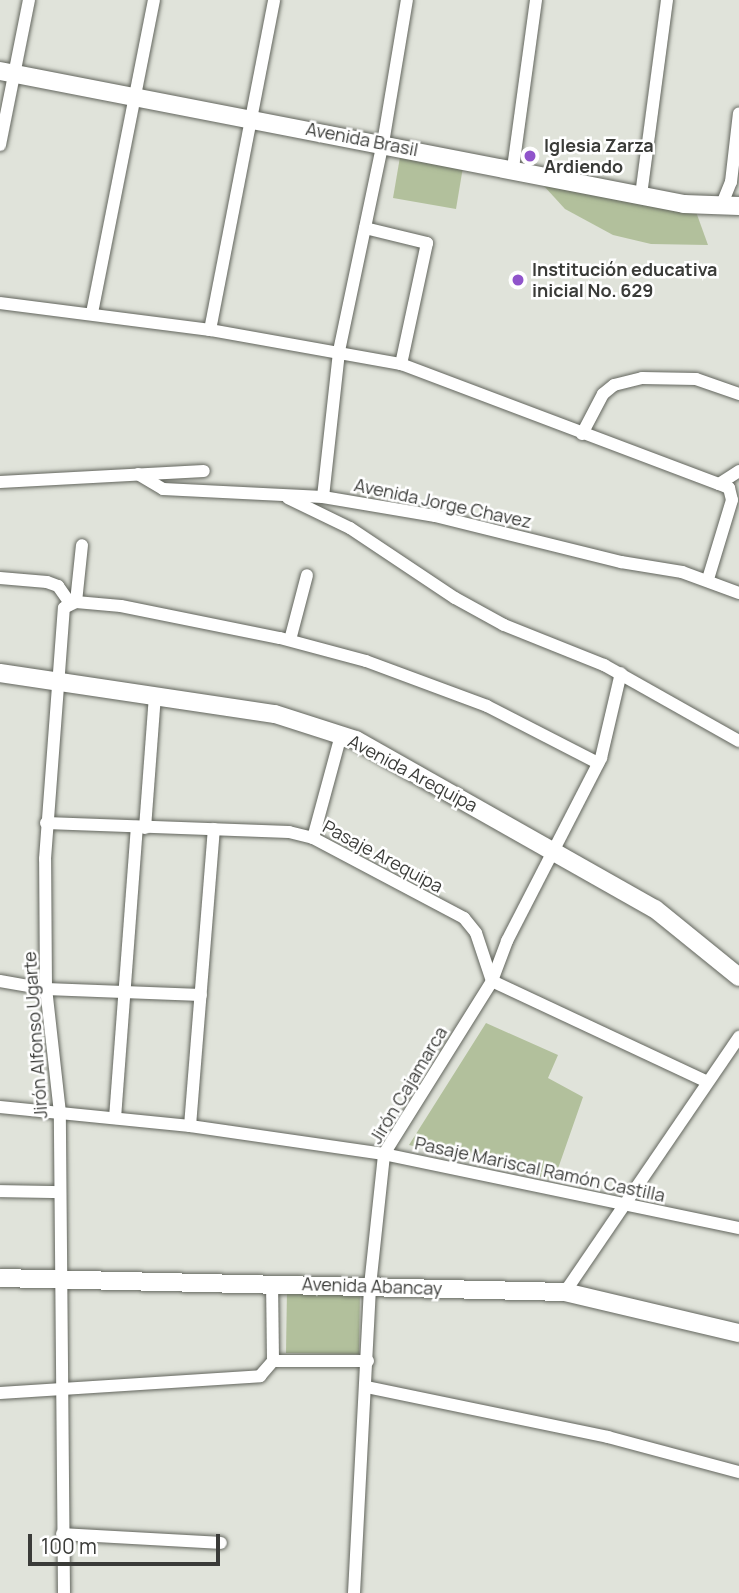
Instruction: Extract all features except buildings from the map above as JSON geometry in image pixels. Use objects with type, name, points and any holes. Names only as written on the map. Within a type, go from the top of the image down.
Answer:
[{"type":"street","points":[[0,145],[6,72],[29,0]]},
{"type":"street","points":[[92,313],[153,0]]},
{"type":"street","points":[[210,330],[274,0]]},
{"type":"street","points":[[323,497],[339,351],[383,143],[407,0]]},
{"type":"street","points":[[513,168],[536,0]]},
{"type":"street","points":[[641,195],[667,0]]},
{"type":"street","name":"Avenida Brasil","points":[[6,72],[513,168],[641,195],[703,206],[731,205]]},
{"type":"street","points":[[731,205],[739,113]]},
{"type":"street","points":[[365,228],[427,243],[401,364]]},
{"type":"street","points":[[0,303],[210,330],[401,364],[582,435],[719,484],[729,488],[732,500],[709,579]]},
{"type":"street","points":[[582,435],[603,394],[614,385],[634,380],[696,379],[739,394]]},
{"type":"street","points":[[0,482],[204,471]]},
{"type":"street","points":[[719,484],[739,471]]},
{"type":"street","name":"Avenida Jorge Chavez","points":[[138,474],[163,489],[323,497],[447,519],[709,579],[735,588]]},
{"type":"street","points":[[282,495],[350,528],[455,598],[504,625],[621,674],[739,741]]},
{"type":"street","name":"Jirón Alfonso Ugarte","points":[[64,1593],[60,1113],[46,989],[46,823],[62,618],[72,602],[82,545]]},
{"type":"street","points":[[290,640],[307,575]]},
{"type":"street","points":[[0,578],[47,582],[58,586],[72,602],[290,640],[449,690],[598,763]]},
{"type":"street","name":"Avenida Arequipa","points":[[0,673],[275,714],[341,735],[555,849],[655,909],[739,977]]},
{"type":"street","name":"Jirón Cajamarca","points":[[354,1593],[367,1387],[370,1286],[384,1154],[492,981],[507,940],[598,763],[621,674]]},
{"type":"street","points":[[116,1118],[155,695]]},
{"type":"street","points":[[313,838],[341,735]]},
{"type":"street","name":"Pasaje Arequipa","points":[[46,823],[289,832],[313,838],[464,918],[476,933],[492,981]]},
{"type":"street","points":[[190,1126],[214,829]]},
{"type":"street","points":[[0,981],[46,989],[201,995]]},
{"type":"street","points":[[492,981],[705,1081]]},
{"type":"street","points":[[565,1292],[705,1081],[739,1037]]},
{"type":"street","name":"Pasaje Mariscal Ramón Castilla","points":[[0,1107],[190,1126],[384,1154],[739,1227]]},
{"type":"street","points":[[0,1191],[60,1192]]},
{"type":"street","name":"Avenida Abancay","points":[[0,1278],[272,1282],[565,1292],[739,1333]]},
{"type":"street","points":[[0,1393],[266,1373],[273,1360],[272,1282]]},
{"type":"street","points":[[273,1360],[368,1362]]},
{"type":"street","points":[[367,1387],[608,1437],[739,1472]]},
{"type":"street","points":[[62,1534],[221,1543]]},
{"type":"green space","points":[[400,157],[463,167],[456,209],[393,198]]},
{"type":"green space","points":[[533,174],[695,209],[708,245],[651,244],[613,235],[565,209]]},
{"type":"green space","points":[[486,1023],[558,1055],[548,1078],[583,1097],[554,1180],[409,1145]]},
{"type":"green space","points":[[287,1291],[360,1291],[359,1354],[286,1353]]},
{"type":"place","name":"Iglesia Zarza Ardiendo","points":[[530,156]]},
{"type":"place","name":"Institución educativa inicial No. 629","points":[[518,280]]}]
